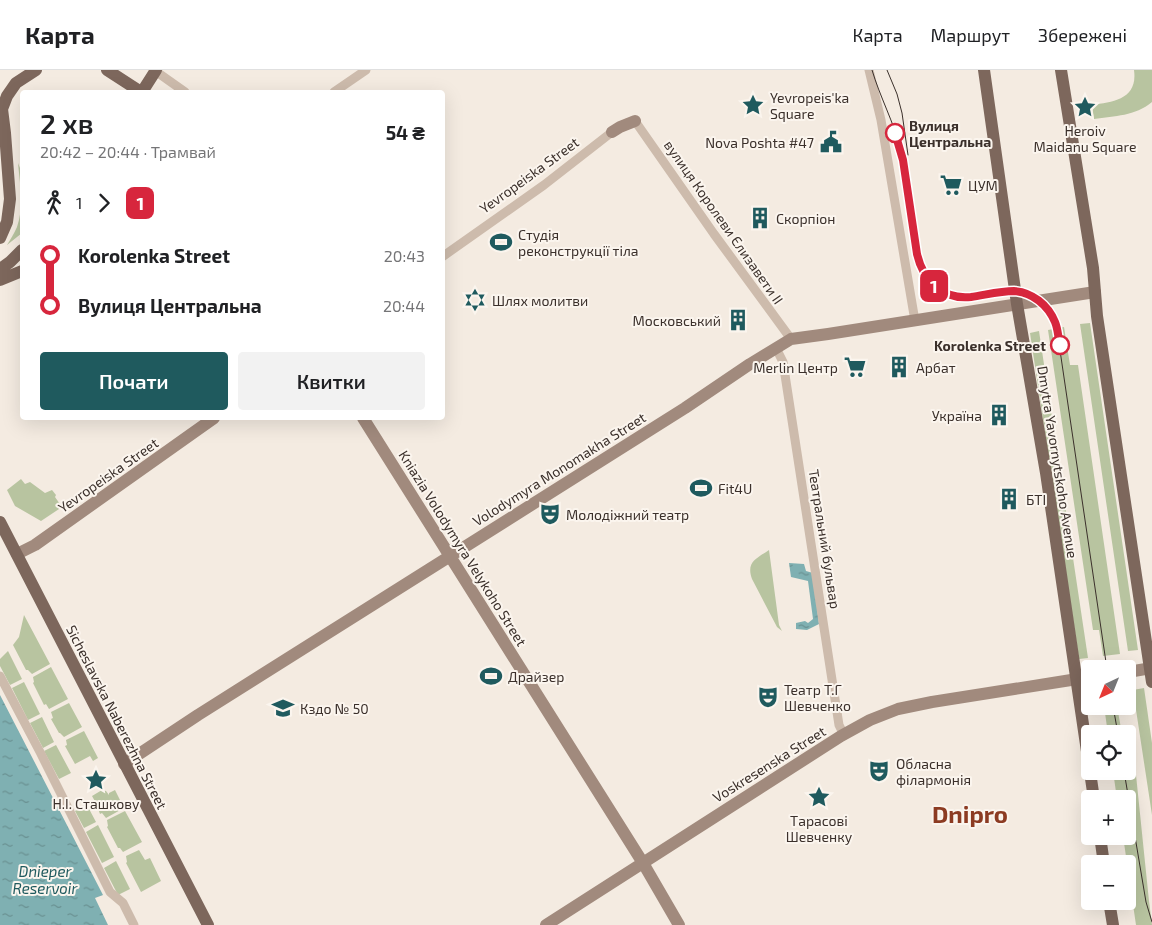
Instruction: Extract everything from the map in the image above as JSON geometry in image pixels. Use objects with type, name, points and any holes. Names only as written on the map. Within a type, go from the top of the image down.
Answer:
[{"type":"main road","points":[[0,238],[7,222],[10,199],[6,133],[2,108],[16,83],[36,70]]},
{"type":"main road","points":[[107,70],[138,90]]},
{"type":"main road","points":[[142,90],[155,70]]},
{"type":"main road","name":"Dmytra Yavornytskoho Avenue","points":[[984,70],[1017,304],[1046,473],[1093,790]]},
{"type":"main road","points":[[1061,70],[1091,259],[1098,326],[1152,682]]},
{"type":"main road","points":[[0,119],[6,133]]},
{"type":"main road","name":"Yevropeiska Street","points":[[612,132],[635,121]]},
{"type":"main road","points":[[0,258],[20,246]]},
{"type":"main road","points":[[0,269],[20,252]]},
{"type":"main road","points":[[0,280],[20,272]]},
{"type":"main road","name":"Volodymyra Monomakha Street","points":[[124,764],[198,715],[685,408],[791,339],[1095,292]]},
{"type":"main road","name":"Yevropeiska Street","points":[[17,554],[35,545],[211,420]]},
{"type":"main road","name":"Kniazia Volodymyra Velykoho Street","points":[[364,420],[643,862],[679,925]]},
{"type":"main road","name":"Sicheslavska Naberezhna Street","points":[[0,522],[208,925]]},
{"type":"main road","points":[[1136,671],[1151,668]]},
{"type":"main road","name":"Voskresenska Street","points":[[546,925],[870,720],[898,710],[932,702],[1081,678]]},
{"type":"main road","points":[[1110,910],[1113,925]]},
{"type":"street","points":[[155,70],[182,90]]},
{"type":"street","points":[[337,90],[366,70]]},
{"type":"street","points":[[869,70],[881,120],[915,320]]},
{"type":"street","name":"вулиця Королеви Єлизавети ІІ","points":[[635,121],[714,234],[791,339]]},
{"type":"street","name":"Yevropeiska Street","points":[[445,255],[544,185],[612,132]]},
{"type":"street","name":"Театральний бульвар","points":[[776,348],[783,362],[839,725],[844,735]]},
{"type":"street","points":[[0,676],[110,892],[123,903],[134,925]]},
{"type":"green space","points":[[1134,70],[1152,70],[1152,102],[1132,113],[1094,119],[1092,105],[1116,100],[1128,93],[1134,80]]},
{"type":"green space","points":[[18,163],[20,168],[20,184]]},
{"type":"green space","points":[[20,212],[20,235],[7,245],[17,227]]},
{"type":"green space","points":[[1090,323],[1138,650],[1128,651],[1080,324]]},
{"type":"green space","points":[[1064,327],[1070,365],[1078,365],[1120,654],[1103,656],[1099,630],[1093,630],[1048,330]]},
{"type":"green space","points":[[1039,331],[1088,658],[1079,659],[1030,333]]},
{"type":"green space","points":[[21,479],[25,484],[30,482],[45,493],[52,490],[62,507],[41,521],[15,506],[7,490]]},
{"type":"green space","points":[[769,550],[779,625],[782,631],[777,627],[750,573],[753,562]]},
{"type":"green space","points":[[24,615],[50,664],[32,674],[26,670],[13,645],[19,637]]},
{"type":"green space","points":[[8,651],[22,679],[10,685],[0,666],[0,659]]},
{"type":"green space","points":[[51,667],[68,699],[49,709],[46,704],[44,705],[33,683],[33,677]]},
{"type":"green space","points":[[24,682],[40,714],[28,720],[12,688]]},
{"type":"green space","points":[[1144,688],[1152,743],[1152,815],[1136,710],[1136,689]]},
{"type":"green space","points":[[69,703],[82,727],[64,737],[59,733],[51,719],[53,718],[51,712]]},
{"type":"green space","points":[[1105,715],[1119,715],[1120,725],[1107,725]]},
{"type":"green space","points":[[42,717],[54,742],[43,748],[30,723]]},
{"type":"green space","points":[[84,731],[98,758],[93,761],[90,756],[75,764],[65,746],[67,745],[66,740]]},
{"type":"green space","points":[[56,745],[71,773],[59,779],[44,751]]},
{"type":"green space","points":[[1136,775],[1152,925],[1136,925],[1134,910],[1136,910],[1136,855],[1126,855],[1124,845],[1136,845],[1136,790],[1116,790],[1114,780],[1136,780]]},
{"type":"green space","points":[[102,790],[106,791],[109,795],[109,793],[115,790],[124,808],[106,818],[102,813],[100,814],[97,806],[112,799],[97,805],[92,796]]},
{"type":"green space","points":[[87,805],[96,822],[84,828],[75,811]]},
{"type":"green space","points":[[125,811],[142,842],[123,852],[118,848],[107,827],[107,820]]},
{"type":"green space","points":[[98,825],[114,857],[102,863],[86,832]]},
{"type":"green space","points":[[139,850],[145,860],[150,858],[161,881],[141,892],[126,863],[126,856]]},
{"type":"green space","points":[[116,861],[130,889],[118,895],[104,868]]},
{"type":"water","points":[[789,563],[804,564],[806,571],[813,573],[819,624],[807,630],[796,629],[796,623],[805,621],[808,623],[813,619],[808,581],[791,577]]},
{"type":"water","name":"Dnieper Reservoir","points":[[0,695],[103,895],[95,898],[108,925],[0,925]]},
{"type":"tram line","points":[[872,70],[901,150],[917,254],[929,281],[943,292],[952,296],[972,297],[1004,291],[1022,292],[1030,295],[1047,309],[1057,330],[1106,660]]},
{"type":"tram line","points":[[887,70],[897,94],[902,113],[908,155]]},
{"type":"tram line","name":"1","points":[[895,133],[903,160],[917,254],[926,277],[940,291],[951,296],[970,297],[1014,291],[1030,295],[1044,305],[1052,316],[1060,345]]},
{"type":"tram line","points":[[1115,715],[1116,725]]},
{"type":"tram line","points":[[1126,780],[1146,902],[1152,922]]},
{"type":"place","name":"Yevropeis'ka Square","points":[[753,105]]},
{"type":"place","name":"Heroiv Maidanu Square","points":[[1085,107]]},
{"type":"place","name":"Вулиця Центральна","points":[[895,133]]},
{"type":"place","name":"Nova Poshta #47","points":[[831,142]]},
{"type":"place","name":"ЦУМ","points":[[951,185]]},
{"type":"place","name":"Скорпіон","points":[[760,218]]},
{"type":"place","name":"Студія реконструкції тіла","points":[[501,242]]},
{"type":"place","name":"Шлях молитви","points":[[475,300]]},
{"type":"place","name":"Московський","points":[[738,320]]},
{"type":"place","name":"Korolenka Street","points":[[1060,345]]},
{"type":"place","name":"Merlin Центр","points":[[855,367]]},
{"type":"place","name":"Арбат","points":[[899,367]]},
{"type":"place","name":"Україна","points":[[999,415]]},
{"type":"place","name":"Fit4U","points":[[701,488]]},
{"type":"place","name":"БТІ","points":[[1009,499]]},
{"type":"place","name":"Молодіжний театр","points":[[550,514]]},
{"type":"place","name":"Драйзер","points":[[491,676]]},
{"type":"place","name":"Театр Т.Г Шевченко","points":[[768,697]]},
{"type":"place","name":"Кздо № 50","points":[[283,708]]},
{"type":"place","name":"Обласна філармонія","points":[[879,771]]},
{"type":"place","name":"Н.І. Сташкову","points":[[96,780]]},
{"type":"place","name":"Тарасові Шевченку","points":[[819,797]]},
{"type":"district","name":"Dnipro","points":[[970,813]]}]
